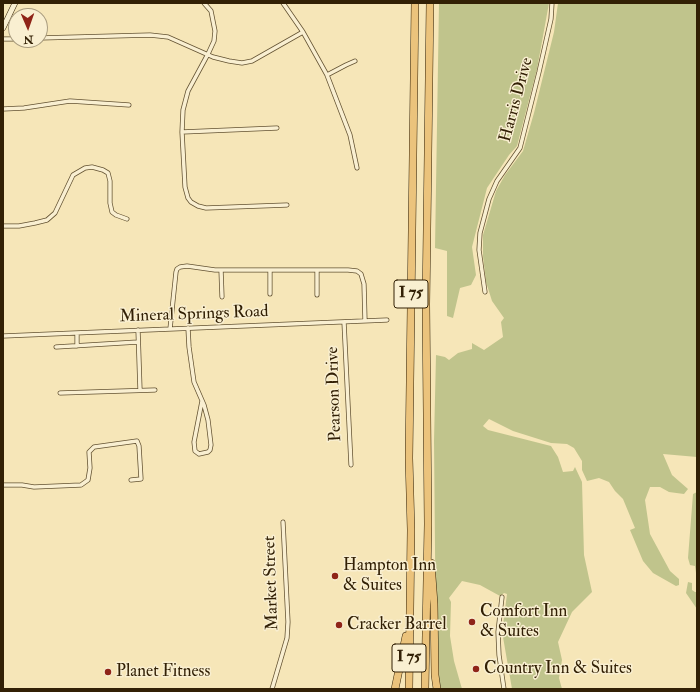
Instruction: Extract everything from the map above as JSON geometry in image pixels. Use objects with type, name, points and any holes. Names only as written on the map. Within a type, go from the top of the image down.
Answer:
[{"type":"highway","name":"I 75","points":[[409,689],[411,530],[409,458],[414,3]]},
{"type":"highway","name":"I 75","points":[[425,689],[428,524],[426,304],[430,3]]},
{"type":"highway","points":[[428,524],[437,689]]},
{"type":"highway","points":[[395,689],[403,659],[405,641],[410,626]]},
{"type":"street","points":[[3,28],[15,3]]},
{"type":"street","points":[[204,3],[211,11],[215,31],[214,41],[188,91],[183,110],[182,132],[185,187],[188,198],[191,202],[198,206],[206,208],[287,205]]},
{"type":"street","points":[[283,3],[303,32],[327,75],[350,135],[357,168]]},
{"type":"street","name":"Harris Drive","points":[[485,292],[479,250],[480,233],[497,181],[520,148],[540,72],[551,19],[552,3]]},
{"type":"street","points":[[48,38],[150,35],[168,37],[208,54],[229,61],[242,63],[252,61],[303,32]]},
{"type":"street","points":[[327,75],[355,61]]},
{"type":"street","points":[[3,109],[24,108],[70,101],[129,105]]},
{"type":"street","points":[[182,132],[277,128]]},
{"type":"street","points":[[3,226],[19,226],[47,220],[55,213],[72,175],[85,168],[92,167],[108,173],[112,212],[127,219]]},
{"type":"street","points":[[170,329],[177,269],[187,266],[222,270],[357,271],[361,274],[364,284],[365,321]]},
{"type":"street","points":[[222,270],[222,297]]},
{"type":"street","points":[[270,270],[270,294]]},
{"type":"street","points":[[317,270],[317,295]]},
{"type":"street","name":"Mineral Springs Road","points":[[3,336],[387,320]]},
{"type":"street","name":"Pearson Drive","points":[[344,322],[350,465]]},
{"type":"street","points":[[188,328],[194,382],[202,401],[208,420],[211,445],[208,452],[199,454],[195,451],[194,442],[202,401]]},
{"type":"street","points":[[138,330],[140,390]]},
{"type":"street","points":[[77,333],[77,346]]},
{"type":"street","points":[[56,347],[138,342]]},
{"type":"street","points":[[60,393],[155,390]]},
{"type":"street","points":[[3,485],[22,485],[34,487],[81,484],[88,480],[90,468],[89,452],[94,447],[137,441],[139,446],[140,479],[131,480]]},
{"type":"street","name":"Market Street","points":[[272,689],[286,638],[288,622],[283,522]]},
{"type":"street","points":[[502,597],[498,644],[504,689]]},
{"type":"green space","points":[[439,3],[549,3],[537,69],[517,146],[509,155],[487,188],[472,247],[476,275],[471,285],[460,288],[453,318],[447,316],[447,251],[435,248]]},
{"type":"green space","points":[[558,3],[697,3],[697,457],[663,454],[672,475],[688,489],[684,494],[669,492],[660,487],[650,487],[645,500],[650,534],[670,571],[679,579],[679,585],[676,586],[653,573],[643,561],[630,530],[635,528],[623,499],[609,482],[599,478],[587,481],[582,470],[582,461],[574,448],[567,444],[551,443],[513,431],[489,419],[483,426],[488,430],[551,446],[558,457],[563,472],[573,471],[575,467],[582,482],[584,555],[592,592],[572,612],[558,642],[562,660],[559,678],[562,689],[512,689],[503,637],[506,631],[503,625],[507,594],[504,593],[500,596],[480,585],[462,581],[449,598],[451,602],[450,636],[454,661],[462,689],[439,689],[436,655],[434,441],[436,355],[445,357],[449,360],[458,353],[472,349],[472,343],[484,350],[503,337],[501,322],[504,318],[492,301],[486,282],[483,256],[483,235],[496,191],[505,175],[523,151],[554,32]]},
{"type":"green space","points":[[697,492],[696,573],[695,566],[690,565],[688,558],[693,494]]},
{"type":"green space","points":[[688,582],[692,583],[692,590],[697,592],[697,609],[686,593]]},
{"type":"place","name":"Hampton Inn & Suites","points":[[335,576]]},
{"type":"place","name":"Comfort Inn & Suites","points":[[472,622]]},
{"type":"place","name":"Cracker Barrel","points":[[339,625]]},
{"type":"place","name":"Country Inn & Suites","points":[[476,669]]},
{"type":"place","name":"Planet Fitness","points":[[108,672]]}]
